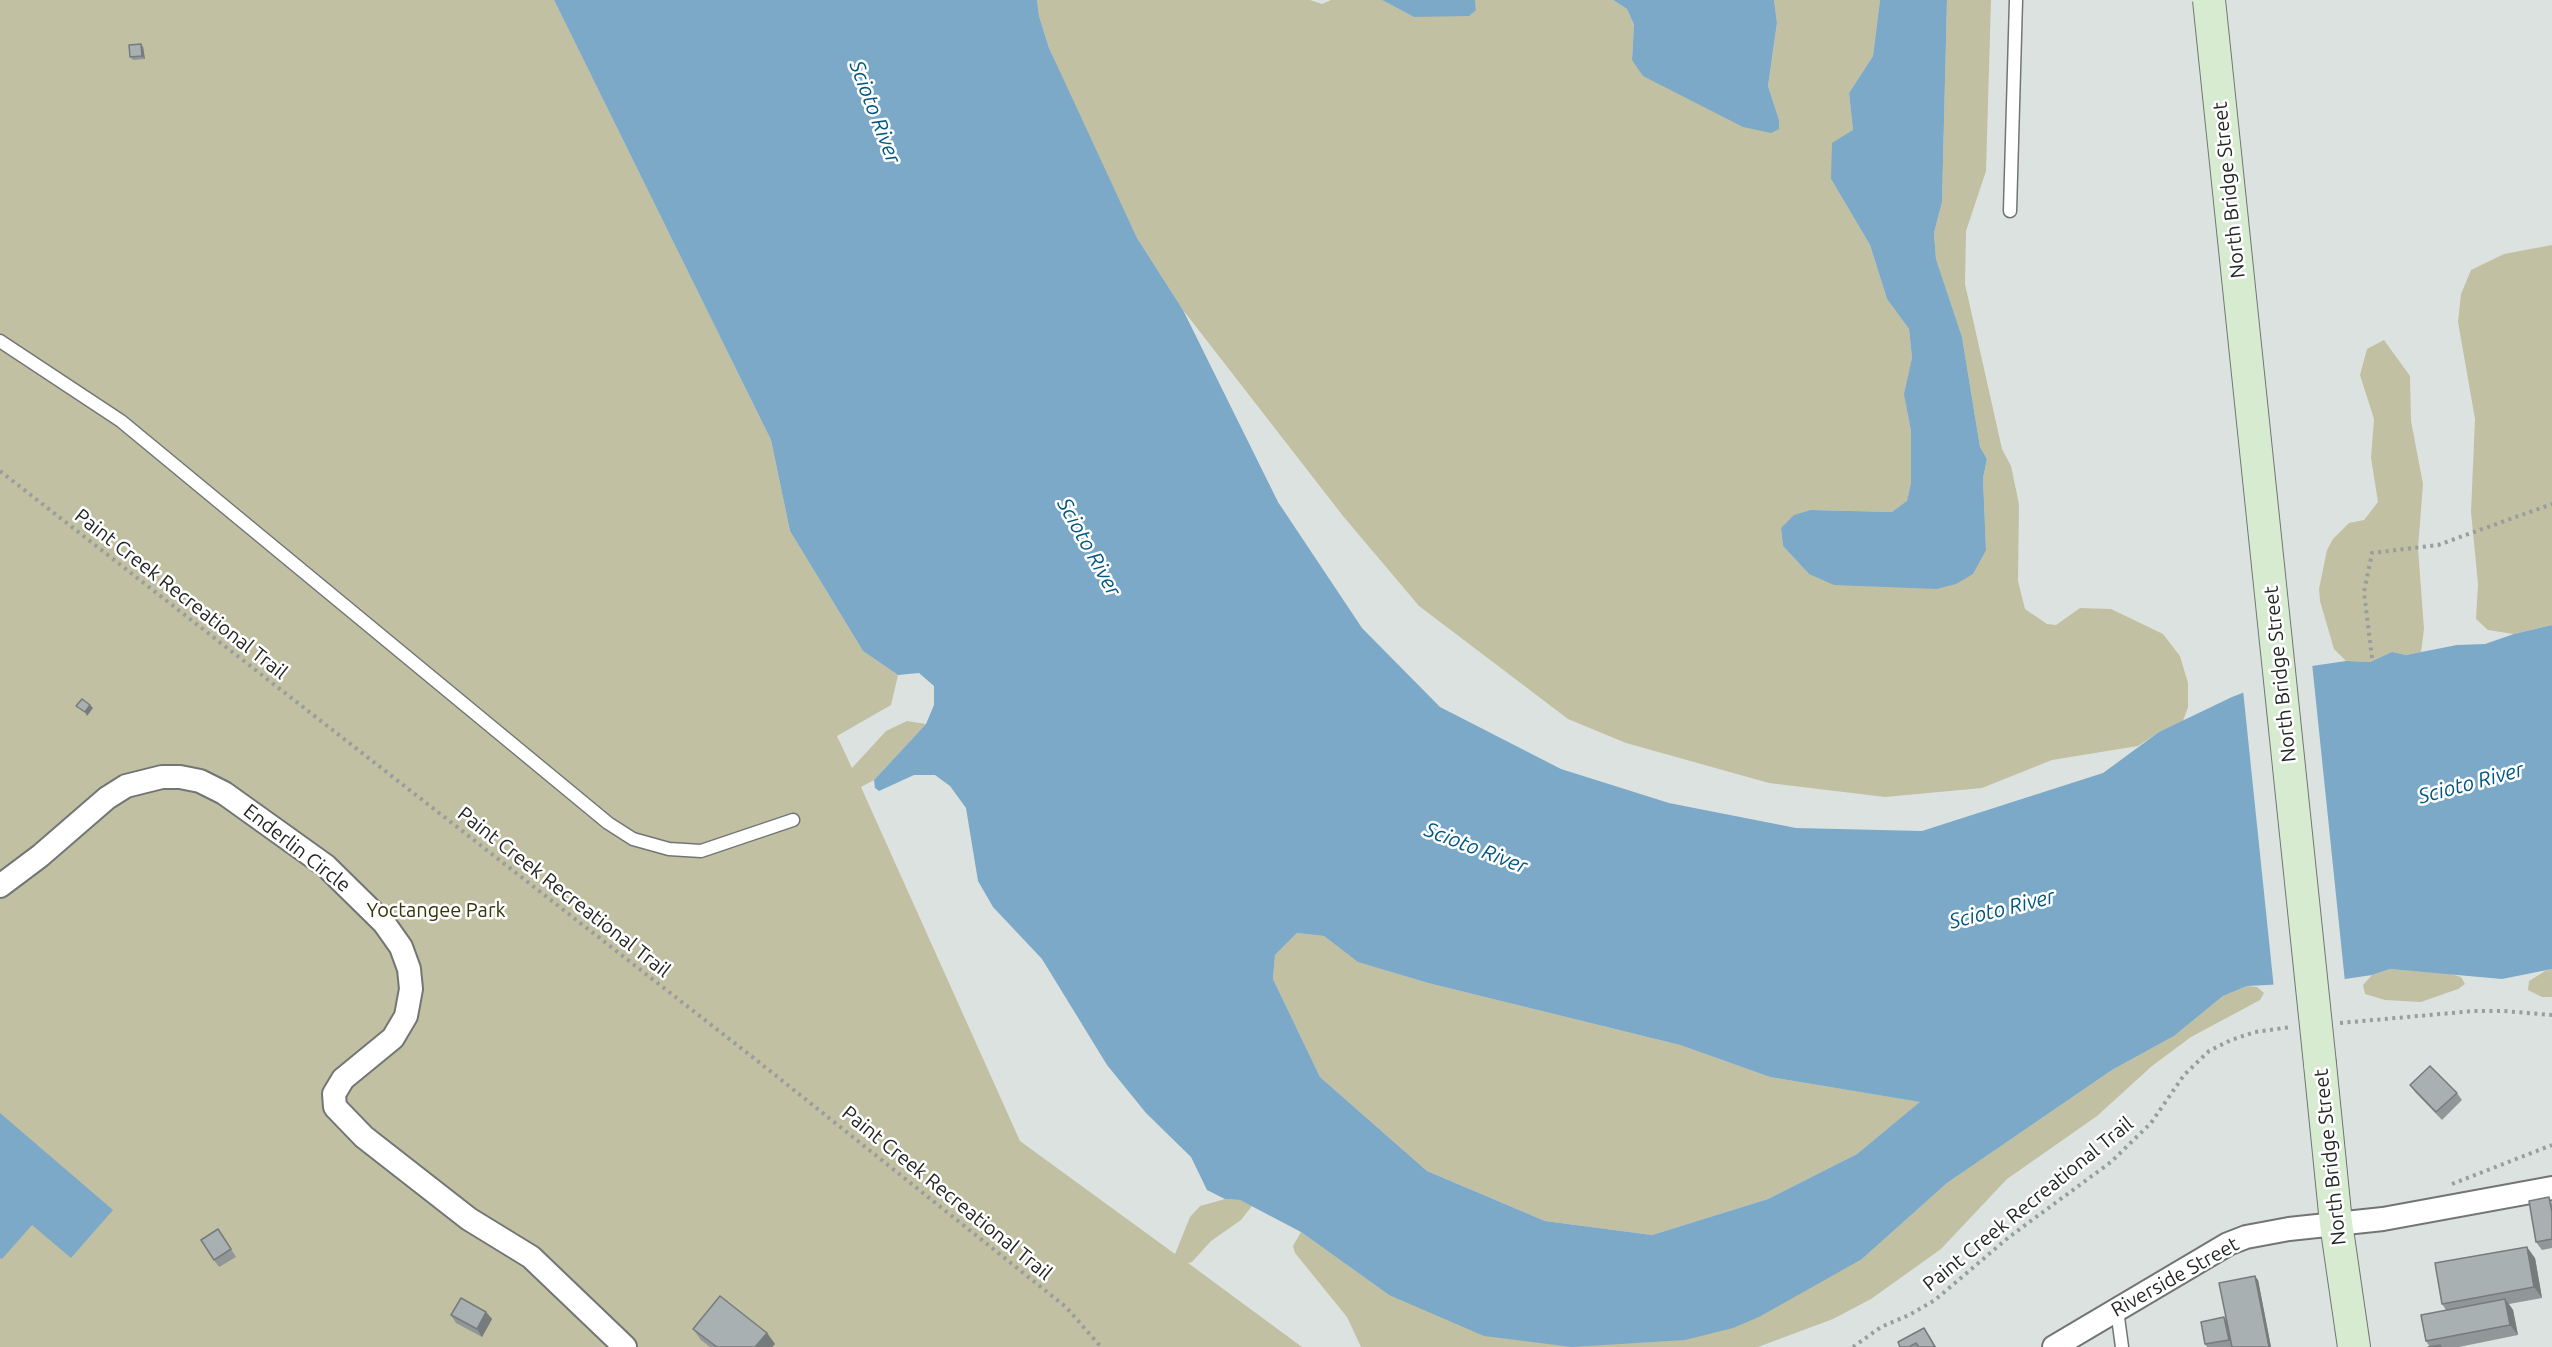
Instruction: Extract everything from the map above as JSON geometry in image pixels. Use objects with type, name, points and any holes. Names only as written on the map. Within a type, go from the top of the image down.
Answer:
[{"type":"main road","name":"North Bridge Street","points":[[2209,0],[2336,1223],[2354,1347]]},
{"type":"street","name":"Enderlin Circle","points":[[0,886],[40,856],[107,798],[126,786],[162,777],[180,777],[200,781],[224,793],[326,866],[384,923],[401,947],[409,969],[411,989],[406,1016],[393,1038],[343,1079],[334,1094],[335,1107],[364,1137],[469,1219],[531,1257],[625,1347]]},
{"type":"street","name":"Riverside Street","points":[[2054,1347],[2228,1244],[2246,1237],[2336,1223],[2383,1219],[2552,1188]]},
{"type":"lane","points":[[2010,211],[2016,0]]},
{"type":"lane","points":[[0,341],[122,421],[608,823],[633,839],[669,849],[701,851],[793,820]]},
{"type":"lane","points":[[2117,1310],[2122,1347]]},
{"type":"path","name":"Paint Creek Recreational Trail","points":[[0,471],[1066,1307],[1101,1347]]},
{"type":"path","points":[[2372,658],[2364,592],[2372,553],[2438,545],[2552,504]]},
{"type":"path","points":[[2336,1023],[2474,1011],[2552,1015]]},
{"type":"path","name":"Paint Creek Recreational Trail","points":[[1853,1347],[1881,1327],[1935,1300],[2009,1237],[2111,1162],[2151,1123],[2184,1075],[2209,1051],[2255,1032],[2303,1026]]},
{"type":"path","points":[[2444,1187],[2552,1145]]},
{"type":"green space","name":"Yoctangee Park","points":[[0,0],[554,0],[771,440],[790,531],[863,651],[898,675],[891,705],[837,736],[852,768],[886,731],[907,721],[926,724],[874,780],[861,787],[1020,1141],[1175,1254],[1190,1217],[1200,1206],[1225,1199],[1240,1200],[1252,1206],[1241,1220],[1211,1241],[1192,1262],[1188,1263],[1302,1347],[0,1347]]},
{"type":"green space","points":[[1037,0],[1310,0],[1322,4],[1331,0],[1382,0],[1414,17],[1476,10],[1475,0],[1613,0],[1627,9],[1634,26],[1632,60],[1779,129],[1779,120],[1768,86],[1777,23],[1774,0],[1880,0],[1873,56],[1849,93],[1853,130],[1831,179],[1870,245],[1887,299],[1909,329],[1912,358],[1905,394],[1911,431],[1911,483],[1907,502],[1892,512],[1811,510],[1781,528],[1783,546],[1809,574],[1986,550],[1983,478],[1987,459],[1980,447],[1962,337],[1936,259],[1934,233],[1942,202],[1947,0],[1991,0],[1986,171],[1966,231],[1965,284],[2002,449],[2011,466],[2019,504],[2018,581],[2025,609],[2047,624],[2056,625],[2080,608],[2111,609],[2163,634],[2180,656],[2188,683],[2188,707],[2183,721],[2159,732],[2138,746],[2052,760],[1982,788],[1885,797],[1769,783],[1626,743],[1568,719],[1419,606],[1343,516],[1183,310],[1137,238],[1074,105],[1049,48],[1039,16]]},
{"type":"green space","points":[[2552,245],[2552,625],[2514,634],[2488,630],[2476,619],[2478,584],[2471,512],[2475,419],[2458,322],[2461,294],[2471,270],[2504,254]]},
{"type":"green space","points":[[2384,340],[2410,376],[2411,421],[2423,484],[2418,548],[2424,629],[2421,652],[2406,655],[2392,652],[2370,662],[2346,661],[2334,649],[2320,601],[2319,589],[2327,550],[2333,539],[2349,523],[2364,520],[2378,502],[2371,458],[2374,419],[2360,375],[2367,349]]},
{"type":"green space","points":[[1297,933],[1324,936],[1359,962],[1428,983],[1680,1045],[1770,1077],[1921,1102],[1857,1154],[1768,1199],[1652,1235],[1545,1221],[1427,1171],[1320,1077],[1273,979],[1275,955]]},
{"type":"green space","points":[[2390,969],[2451,974],[2461,977],[2465,984],[2458,989],[2421,1002],[2385,1000],[2365,994],[2363,985],[2372,975]]},
{"type":"green space","points":[[2552,969],[2552,997],[2542,997],[2528,990],[2529,981]]},
{"type":"green space","points":[[2247,986],[2257,987],[2264,993],[2260,1000],[2191,1037],[2152,1066],[2097,1116],[2007,1179],[1941,1249],[1871,1299],[1833,1319],[1758,1347],[1361,1347],[1347,1317],[1295,1253],[1293,1246],[1301,1232],[1389,1295],[1862,1259],[1947,1183],[2112,1070],[2174,1036],[2223,996]]},
{"type":"water","name":"Scioto River","points":[[554,0],[1037,0],[1039,16],[1049,48],[1137,238],[1183,310],[1278,502],[1362,628],[1440,707],[1561,769],[1669,803],[1796,828],[1922,831],[2103,773],[2159,732],[2232,697],[2312,666],[2346,661],[2370,662],[2392,652],[2406,655],[2457,645],[2485,644],[2552,625],[2552,969],[2502,979],[2390,969],[2372,975],[2325,982],[2247,986],[2223,996],[2174,1036],[2112,1070],[1947,1183],[1862,1259],[1759,1317],[1733,1328],[1685,1340],[1572,1347],[1484,1336],[1389,1295],[1301,1232],[1240,1200],[1225,1199],[1207,1190],[1191,1157],[1146,1113],[1107,1065],[1042,959],[993,907],[978,881],[966,808],[950,786],[935,775],[914,775],[879,791],[875,788],[874,780],[926,724],[934,705],[934,686],[919,673],[898,675],[863,651],[790,531],[771,440]],"holes":[[[1297,933],[1324,936],[1358,962],[1428,983],[1680,1045],[1770,1077],[1920,1102],[1857,1154],[1768,1199],[1652,1235],[1545,1221],[1427,1171],[1320,1077],[1273,979],[1275,955]]]},
{"type":"water","points":[[1382,0],[1475,0],[1476,10],[1469,16],[1414,17]]},
{"type":"water","points":[[1613,0],[1774,0],[1777,23],[1768,86],[1779,120],[1779,129],[1771,133],[1743,127],[1643,76],[1632,60],[1634,25],[1627,9]]},
{"type":"water","points":[[1880,0],[1947,0],[1942,202],[1934,233],[1936,259],[1962,337],[1980,447],[1987,459],[1983,478],[1986,550],[1973,574],[1956,584],[1937,589],[1834,585],[1809,574],[1783,546],[1781,528],[1794,515],[1811,510],[1892,512],[1907,501],[1911,483],[1911,431],[1904,394],[1912,358],[1909,329],[1887,299],[1870,245],[1831,179],[1832,143],[1853,130],[1849,93],[1873,56]]},
{"type":"water","points":[[0,1113],[113,1210],[71,1258],[32,1225],[2,1259],[0,1258]]},
{"type":"pier","points":[[2312,663],[2345,982],[2274,989],[2243,690]]},
{"type":"building","points":[[141,44],[142,56],[130,57],[129,45]]},
{"type":"building","points":[[82,699],[90,705],[85,712],[76,706]]},
{"type":"building","points":[[2430,1066],[2457,1093],[2436,1112],[2410,1085]]},
{"type":"building","points":[[2549,1197],[2552,1212],[2552,1239],[2536,1242],[2529,1201]]},
{"type":"building","points":[[218,1229],[231,1249],[214,1260],[201,1240]]},
{"type":"building","points":[[2527,1247],[2534,1287],[2442,1304],[2435,1263]]},
{"type":"building","points":[[2255,1276],[2269,1347],[2232,1347],[2219,1283]]},
{"type":"building","points":[[720,1296],[767,1333],[755,1347],[717,1347],[693,1329]]},
{"type":"building","points":[[461,1298],[486,1312],[477,1329],[451,1315]]},
{"type":"building","points":[[2505,1299],[2510,1325],[2426,1341],[2421,1315]]},
{"type":"building","points":[[2224,1317],[2229,1340],[2205,1344],[2201,1322]]},
{"type":"building","points":[[1924,1328],[1935,1347],[1919,1347],[1916,1343],[1909,1347],[1900,1347],[1898,1342]]}]
